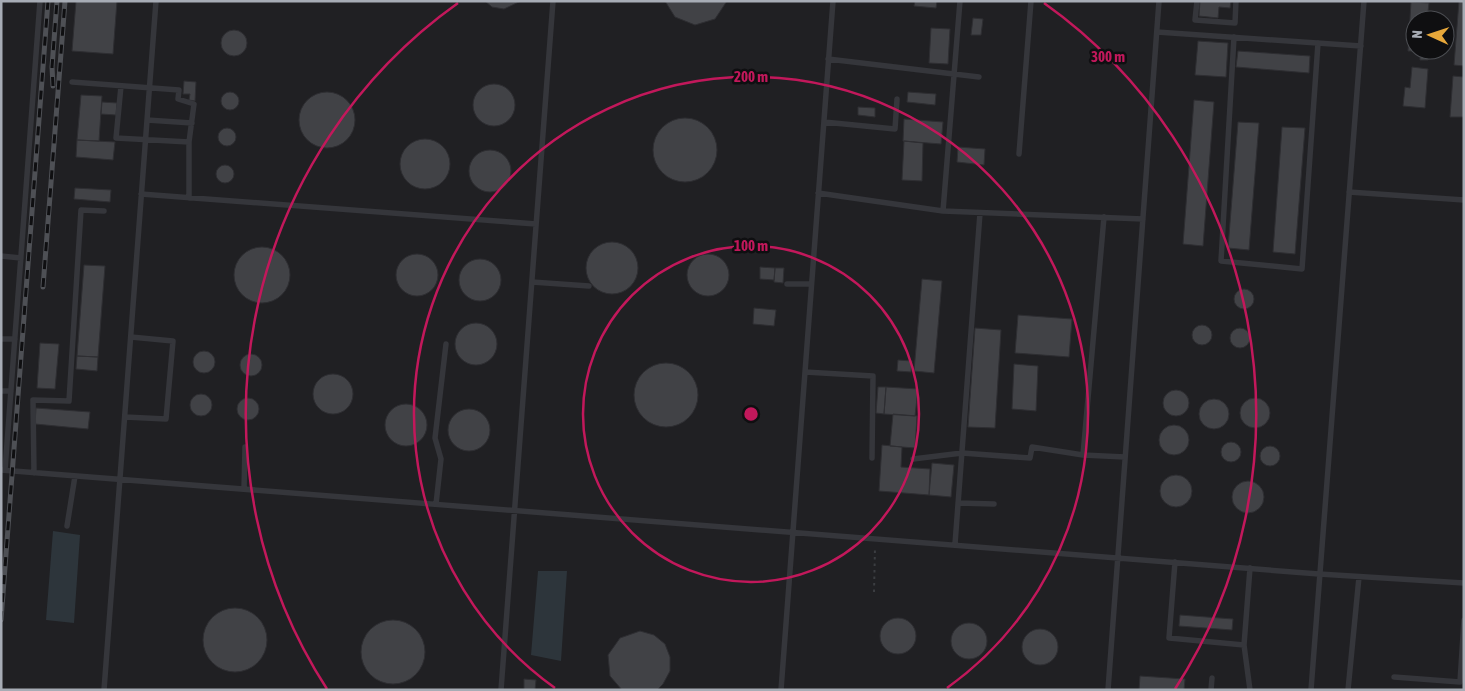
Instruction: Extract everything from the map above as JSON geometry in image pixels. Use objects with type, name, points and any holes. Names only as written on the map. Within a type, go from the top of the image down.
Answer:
[{"type":"lane","points":[[40,1],[11,392],[3,470],[1464,584]]},
{"type":"lane","points":[[104,690],[156,1]]},
{"type":"lane","points":[[501,690],[553,1]]},
{"type":"lane","points":[[781,690],[833,1]]},
{"type":"lane","points":[[943,212],[960,1]]},
{"type":"lane","points":[[1018,154],[1031,1]]},
{"type":"lane","points":[[1108,690],[1159,1]]},
{"type":"lane","points":[[1197,1],[1195,20],[1235,23],[1236,1]]},
{"type":"lane","points":[[1311,690],[1364,1]]},
{"type":"lane","points":[[1157,32],[1360,46]]},
{"type":"lane","points":[[1234,37],[1221,261],[1302,270],[1318,43]]},
{"type":"lane","points":[[828,60],[979,77]]},
{"type":"lane","points":[[72,82],[179,90],[178,99],[194,104],[189,142],[189,198]]},
{"type":"lane","points":[[121,86],[116,138],[189,142]]},
{"type":"lane","points":[[824,122],[895,129],[897,99]]},
{"type":"lane","points":[[147,120],[192,123]]},
{"type":"lane","points":[[1349,192],[1464,200]]},
{"type":"lane","points":[[818,193],[943,212],[1143,219]]},
{"type":"lane","points":[[141,194],[536,224]]},
{"type":"lane","points":[[34,472],[33,400],[69,401],[81,210],[104,211]]},
{"type":"lane","points":[[955,544],[980,213]]},
{"type":"lane","points":[[1082,455],[1104,217]]},
{"type":"lane","points":[[1,256],[21,258]]},
{"type":"lane","points":[[532,282],[589,286]]},
{"type":"lane","points":[[787,284],[811,284]]},
{"type":"lane","points":[[125,417],[166,419],[173,341],[130,337]]},
{"type":"lane","points":[[1,339],[15,339]]},
{"type":"lane","points":[[436,504],[441,459],[435,438],[446,344]]},
{"type":"lane","points":[[805,372],[873,376],[872,458]]},
{"type":"lane","points":[[1,391],[11,392]]},
{"type":"lane","points":[[244,489],[246,447]]},
{"type":"lane","points":[[913,460],[962,453],[1030,458],[1032,447],[1082,455],[1125,457]]},
{"type":"lane","points":[[67,526],[75,476]]},
{"type":"lane","points":[[958,503],[994,504]]},
{"type":"lane","points":[[1175,562],[1169,638],[1244,645]]},
{"type":"lane","points":[[1250,568],[1244,645],[1250,690]]},
{"type":"lane","points":[[1348,690],[1359,577]]},
{"type":"lane","points":[[1394,677],[1460,682],[1464,620]]},
{"type":"lane","points":[[1211,690],[1212,678]]},
{"type":"path","points":[[874,592],[875,538]]},
{"type":"shaded area","points":[[1,1],[1464,1],[1464,690],[1,690]]},
{"type":"shaded area","points":[[53,531],[80,535],[74,623],[46,620]]},
{"type":"shaded area","points":[[538,571],[567,571],[561,661],[531,655]]},
{"type":"building","points":[[76,1],[117,1],[113,54],[72,51]]},
{"type":"building","points":[[485,1],[521,1],[504,9],[492,7]]},
{"type":"building","points":[[665,1],[727,1],[715,19],[695,25],[675,17]]},
{"type":"building","points":[[915,1],[937,1],[936,8],[914,6]]},
{"type":"building","points":[[1200,1],[1231,1],[1230,8],[1219,7],[1218,18],[1199,16]]},
{"type":"building","points":[[1459,1],[1464,1],[1464,66],[1454,65]]},
{"type":"building","points":[[1411,2],[1429,3],[1428,10],[1411,10]]},
{"type":"building","points":[[973,18],[983,19],[981,35],[971,35]]},
{"type":"building","points":[[931,28],[950,29],[948,64],[929,63]]},
{"type":"building","points":[[234,30],[243,34],[247,43],[243,52],[234,56],[225,52],[221,43],[225,34]]},
{"type":"building","points":[[1198,41],[1228,43],[1226,77],[1195,75]]},
{"type":"building","points":[[1238,51],[1310,56],[1309,73],[1236,67]]},
{"type":"building","points":[[1412,67],[1428,69],[1425,108],[1403,106],[1405,87],[1410,88]]},
{"type":"building","points":[[1453,76],[1464,77],[1464,117],[1450,117]]},
{"type":"building","points":[[184,81],[196,82],[195,101],[189,100],[190,94],[183,94]]},
{"type":"building","points":[[498,84],[506,87],[512,93],[515,105],[512,117],[506,123],[490,126],[482,123],[476,117],[473,101],[476,93],[482,87]]},
{"type":"building","points":[[230,92],[236,95],[239,101],[236,107],[230,110],[224,107],[221,101],[224,95]]},
{"type":"building","points":[[327,92],[338,94],[347,100],[353,109],[355,120],[353,131],[347,140],[338,146],[327,148],[316,146],[307,140],[301,131],[299,120],[301,109],[307,100],[316,94]]},
{"type":"building","points":[[908,92],[936,94],[935,105],[907,102]]},
{"type":"building","points":[[81,95],[102,96],[99,141],[77,140]]},
{"type":"building","points":[[1194,100],[1214,102],[1203,246],[1183,244]]},
{"type":"building","points":[[102,102],[117,103],[116,115],[101,114]]},
{"type":"building","points":[[858,107],[875,108],[875,117],[858,115]]},
{"type":"building","points":[[685,118],[703,123],[708,127],[712,132],[717,150],[712,168],[708,173],[703,177],[685,182],[667,177],[662,173],[658,168],[653,150],[658,132],[662,127],[667,123]]},
{"type":"building","points":[[904,119],[943,122],[941,144],[903,141]]},
{"type":"building","points":[[1238,122],[1259,123],[1249,250],[1228,248]]},
{"type":"building","points":[[1282,127],[1305,128],[1295,254],[1273,252]]},
{"type":"building","points":[[227,128],[233,131],[236,137],[233,143],[227,146],[221,143],[218,137],[221,131]]},
{"type":"building","points":[[425,139],[439,143],[446,150],[450,164],[446,178],[439,185],[425,189],[411,185],[404,178],[400,164],[404,150],[411,143]]},
{"type":"building","points":[[77,140],[115,142],[113,160],[76,157]]},
{"type":"building","points":[[904,141],[923,143],[922,181],[902,180]]},
{"type":"building","points":[[958,147],[985,149],[984,165],[957,162]]},
{"type":"building","points":[[494,150],[502,153],[508,159],[511,171],[508,183],[502,189],[486,192],[478,189],[472,183],[469,167],[472,159],[478,153]]},
{"type":"building","points":[[225,165],[231,168],[234,174],[231,180],[225,183],[219,180],[216,174],[219,168]]},
{"type":"building","points":[[75,188],[111,190],[110,202],[74,199]]},
{"type":"building","points":[[612,242],[622,244],[630,250],[636,258],[638,268],[636,278],[630,286],[622,292],[612,294],[602,292],[594,286],[588,278],[586,268],[588,258],[594,250],[602,244]]},
{"type":"building","points":[[262,247],[273,249],[282,255],[288,264],[290,275],[288,286],[282,295],[273,301],[262,303],[251,301],[242,295],[236,286],[234,275],[236,264],[242,255],[251,249]]},
{"type":"building","points":[[421,254],[429,257],[435,263],[438,275],[435,287],[429,293],[413,296],[405,293],[399,287],[396,271],[399,263],[405,257]]},
{"type":"building","points":[[712,254],[720,257],[726,263],[729,275],[726,287],[720,293],[704,296],[696,293],[690,287],[687,271],[690,263],[696,257]]},
{"type":"building","points":[[484,259],[492,262],[498,268],[501,280],[498,292],[492,298],[476,301],[468,298],[462,292],[459,276],[462,268],[468,262]]},
{"type":"building","points":[[84,265],[105,266],[98,357],[77,356]]},
{"type":"building","points":[[760,267],[775,268],[774,280],[760,279]]},
{"type":"building","points":[[775,268],[784,268],[783,283],[774,282]]},
{"type":"building","points":[[922,279],[942,281],[934,373],[914,371]]},
{"type":"building","points":[[1244,289],[1251,292],[1254,299],[1251,306],[1244,309],[1237,306],[1234,299],[1237,292]]},
{"type":"building","points":[[754,308],[776,310],[774,326],[753,324]]},
{"type":"building","points":[[1018,315],[1072,319],[1069,357],[1015,353]]},
{"type":"building","points":[[480,323],[488,326],[494,332],[497,344],[494,356],[488,362],[472,365],[464,362],[458,356],[455,340],[458,332],[464,326]]},
{"type":"building","points":[[1202,325],[1209,328],[1212,335],[1209,342],[1202,345],[1195,342],[1192,335],[1195,328]]},
{"type":"building","points":[[975,328],[1001,330],[995,428],[968,427]]},
{"type":"building","points":[[1240,328],[1247,331],[1250,338],[1247,345],[1240,348],[1233,345],[1230,338],[1233,331]]},
{"type":"building","points":[[40,343],[59,344],[55,389],[37,388]]},
{"type":"building","points":[[204,351],[212,354],[215,362],[212,370],[204,373],[196,370],[193,362],[196,354]]},
{"type":"building","points":[[251,354],[259,357],[262,365],[259,373],[251,376],[243,373],[240,365],[243,357]]},
{"type":"building","points":[[77,356],[98,357],[97,371],[76,369]]},
{"type":"building","points":[[898,360],[912,361],[911,372],[897,371]]},
{"type":"building","points":[[666,363],[684,368],[689,372],[693,377],[698,395],[693,413],[689,418],[684,422],[666,427],[648,422],[643,418],[639,413],[634,395],[639,377],[643,372],[648,368]]},
{"type":"building","points":[[1014,364],[1038,366],[1036,411],[1012,409]]},
{"type":"building","points":[[337,374],[344,377],[350,383],[353,394],[352,402],[344,411],[337,414],[329,414],[322,411],[314,402],[313,390],[316,383],[325,375]]},
{"type":"building","points":[[878,387],[886,387],[884,414],[876,413]]},
{"type":"building","points":[[886,387],[918,389],[915,416],[884,414]]},
{"type":"building","points":[[1176,390],[1185,394],[1189,403],[1185,412],[1176,416],[1167,412],[1163,403],[1167,394]]},
{"type":"building","points":[[201,394],[209,397],[212,405],[209,413],[201,416],[193,413],[190,405],[193,397]]},
{"type":"building","points":[[248,398],[256,401],[259,409],[256,417],[248,420],[240,417],[237,409],[240,401]]},
{"type":"building","points":[[1255,398],[1266,402],[1270,413],[1266,424],[1255,428],[1244,424],[1240,413],[1244,402]]},
{"type":"building","points":[[1214,399],[1225,403],[1229,414],[1225,425],[1214,429],[1203,425],[1199,414],[1203,403]]},
{"type":"building","points":[[410,404],[418,407],[424,413],[427,425],[424,437],[418,443],[402,446],[394,443],[388,437],[385,421],[388,413],[394,407]]},
{"type":"building","points":[[36,408],[90,412],[88,429],[35,424]]},
{"type":"building","points":[[473,409],[481,412],[487,418],[490,430],[487,442],[481,448],[465,451],[457,448],[451,442],[448,426],[451,418],[457,412]]},
{"type":"building","points":[[893,414],[917,416],[915,448],[890,446]]},
{"type":"building","points":[[1174,425],[1185,429],[1189,440],[1185,451],[1174,455],[1163,451],[1159,440],[1163,429]]},
{"type":"building","points":[[1231,442],[1238,445],[1241,452],[1238,459],[1231,462],[1224,459],[1221,452],[1224,445]]},
{"type":"building","points":[[882,445],[902,447],[901,467],[930,469],[929,495],[879,491]]},
{"type":"building","points":[[1270,446],[1277,449],[1280,456],[1277,463],[1270,466],[1263,463],[1260,456],[1263,449]]},
{"type":"building","points":[[932,463],[954,465],[951,497],[929,495]]},
{"type":"building","points":[[1176,475],[1182,476],[1187,480],[1191,485],[1191,497],[1187,502],[1182,506],[1176,507],[1170,506],[1165,502],[1161,497],[1160,491],[1161,485],[1165,480],[1170,476]]},
{"type":"building","points":[[1248,481],[1254,482],[1259,486],[1263,491],[1263,503],[1259,508],[1254,512],[1248,513],[1242,512],[1237,508],[1233,503],[1232,497],[1233,491],[1237,486],[1242,482]]},
{"type":"building","points":[[235,608],[253,613],[258,617],[262,622],[267,640],[262,658],[258,663],[253,667],[235,672],[217,667],[212,663],[208,658],[203,640],[208,622],[212,617],[217,613]]},
{"type":"building","points":[[1180,615],[1233,619],[1232,630],[1179,626]]},
{"type":"building","points":[[898,618],[905,619],[911,623],[915,629],[915,643],[911,649],[905,653],[898,654],[891,653],[885,649],[881,643],[880,636],[881,629],[885,623],[891,619]]},
{"type":"building","points":[[393,620],[411,625],[416,629],[420,634],[425,652],[420,670],[416,675],[411,679],[393,684],[375,679],[370,675],[366,670],[361,652],[366,634],[370,629],[375,625]]},
{"type":"building","points":[[969,623],[982,628],[987,641],[982,654],[969,659],[956,654],[951,641],[956,628]]},
{"type":"building","points":[[1040,629],[1053,634],[1058,647],[1053,660],[1040,665],[1027,660],[1022,647],[1027,634]]},
{"type":"building","points":[[640,631],[654,635],[665,644],[670,657],[670,671],[663,684],[657,690],[622,690],[610,676],[608,655],[620,638]]},
{"type":"building","points":[[1140,676],[1185,679],[1184,690],[1139,690]]},
{"type":"building","points":[[524,679],[536,680],[535,690],[524,690]]},
{"type":"railway","points":[[1,620],[48,1]]},
{"type":"railway","points":[[53,86],[52,67],[57,1]]},
{"type":"railway","points":[[43,287],[65,1]]}]
